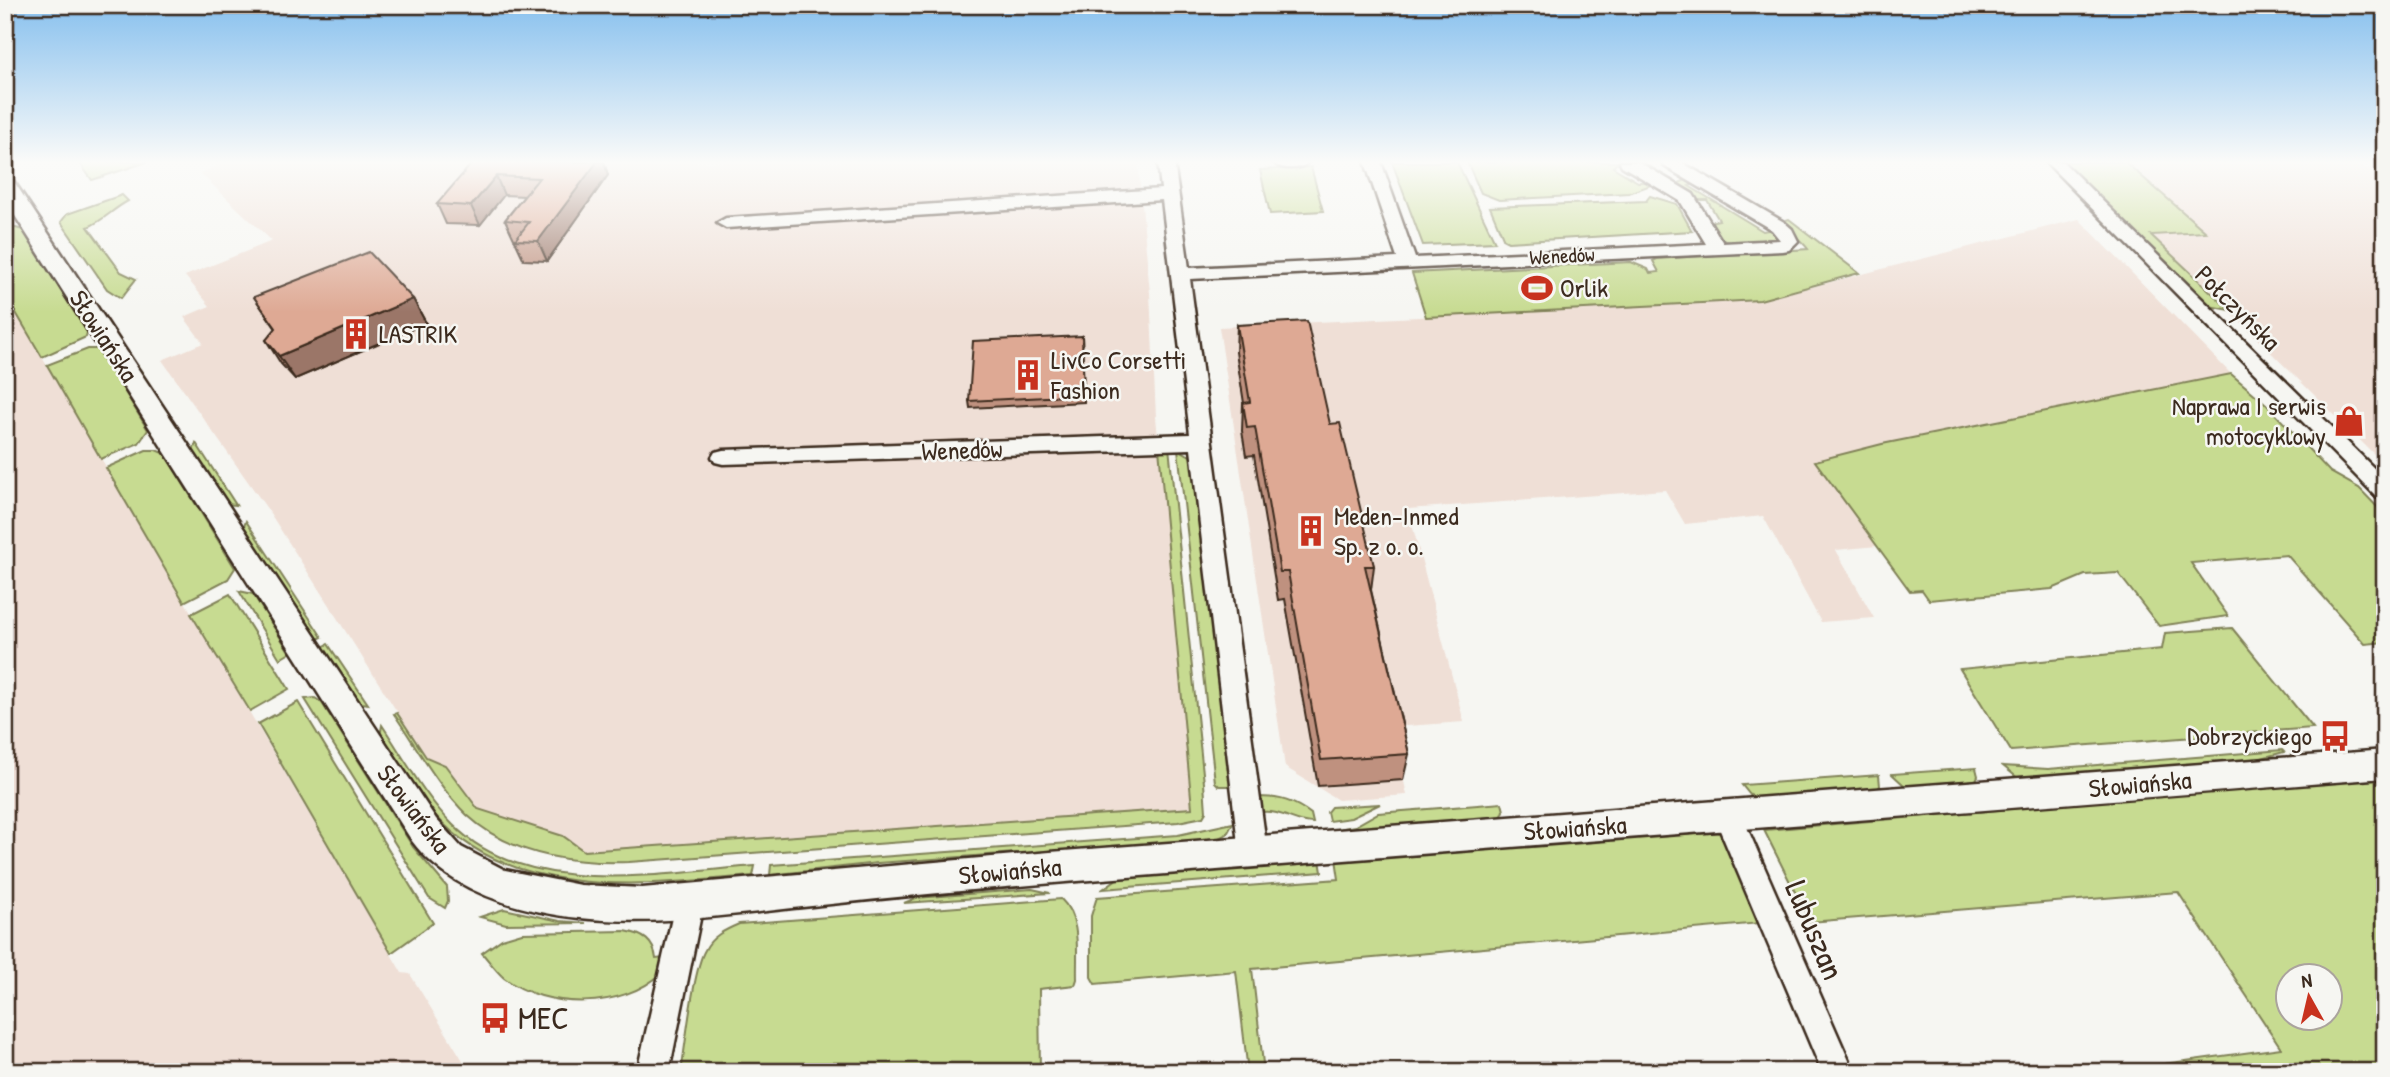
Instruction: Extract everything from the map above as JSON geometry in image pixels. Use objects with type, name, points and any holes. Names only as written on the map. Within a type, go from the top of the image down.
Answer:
[{"type":"main road","name":"Słowiańska","points":[[24,212],[384,772],[438,847],[468,869],[520,890],[602,903],[690,900],[1253,852],[2385,764]]},
{"type":"street","points":[[726,223],[890,212]]},
{"type":"street","points":[[1172,212],[1253,852]]},
{"type":"street","points":[[1390,212],[1408,263]]},
{"type":"street","points":[[1696,212],[1717,248]]},
{"type":"street","name":"Wenedów","points":[[1180,274],[1783,246],[1789,241],[1786,233],[1778,226],[1755,212]]},
{"type":"street","name":"Połczyńska","points":[[2104,212],[2385,492]]},
{"type":"street","name":"Wenedów","points":[[723,457],[1201,441]]},
{"type":"street","name":"Lubuszan","points":[[1728,816],[1838,1072]]},
{"type":"street","points":[[653,1072],[690,900]]},
{"type":"shaded area","points":[[242,212],[1143,212],[1150,293],[1156,417],[1193,808],[584,851],[563,836],[478,809],[446,765],[426,757],[268,510],[162,360],[203,343],[184,317],[210,306],[185,276],[272,241]]},
{"type":"shaded area","points":[[2184,212],[2385,212],[2385,465],[2151,234],[2206,231]]},
{"type":"shaded area","points":[[2079,219],[2231,374],[1882,444],[1816,461],[1877,546],[1836,550],[1874,618],[1821,622],[1763,516],[1685,524],[1665,490],[1408,509],[1464,722],[1392,727],[1407,795],[1338,800],[1285,767],[1219,327],[1760,300]]},
{"type":"shaded area","points":[[5,294],[402,973],[410,974],[470,1072],[5,1072]]},
{"type":"green space","points":[[111,212],[88,227],[121,272],[136,279],[121,298],[107,289],[61,222],[67,214]]},
{"type":"green space","points":[[1411,212],[1481,212],[1495,242],[1423,245]]},
{"type":"green space","points":[[1492,212],[1682,212],[1692,231],[1508,242],[1504,240]]},
{"type":"green space","points":[[1714,212],[1732,212],[1763,231],[1773,229],[1781,235],[1753,243],[1728,242],[1717,235],[1709,222],[1719,220]]},
{"type":"green space","points":[[2115,212],[2183,212],[2206,232],[2151,235],[2230,310],[2209,306]]},
{"type":"green space","points":[[1789,219],[1859,273],[1760,300],[1426,317],[1412,273],[1631,262],[1648,269],[1650,273],[1659,272],[1653,261],[1657,259],[1808,249],[1782,221]]},
{"type":"green space","points":[[5,229],[23,230],[87,332],[86,337],[42,357],[5,294]]},
{"type":"green space","points":[[88,349],[99,349],[148,430],[139,443],[101,459],[47,365]]},
{"type":"green space","points":[[2231,374],[2265,403],[2330,472],[2359,488],[2385,515],[2385,642],[2365,644],[2287,555],[2191,563],[2228,616],[2159,626],[2118,573],[2085,575],[2052,589],[1929,600],[1922,590],[1910,591],[1815,461],[1882,444]]},
{"type":"green space","points":[[196,443],[236,505],[227,504],[193,451]]},
{"type":"green space","points":[[1169,447],[1204,783],[1206,812],[1203,817],[1178,822],[629,862],[564,859],[503,840],[467,815],[437,779],[394,714],[397,713],[426,757],[445,765],[478,809],[563,836],[584,851],[1192,808],[1159,448]]},
{"type":"green space","points":[[1178,449],[1190,456],[1194,465],[1233,786],[1219,786],[1215,782]]},
{"type":"green space","points":[[146,450],[165,454],[235,568],[228,579],[184,602],[106,468]]},
{"type":"green space","points":[[246,521],[322,637],[316,640],[243,529]]},
{"type":"green space","points":[[239,591],[253,594],[290,653],[280,659]]},
{"type":"green space","points":[[230,594],[289,689],[250,711],[191,614]]},
{"type":"green space","points":[[2232,628],[2313,728],[2011,751],[1960,669],[2162,649],[2165,633]]},
{"type":"green space","points":[[328,644],[368,704],[356,702],[321,648]]},
{"type":"green space","points":[[315,698],[322,703],[413,847],[447,887],[448,901],[445,908],[429,898],[305,699]]},
{"type":"green space","points":[[298,702],[433,923],[391,953],[258,724]]},
{"type":"green space","points":[[382,725],[424,790],[453,825],[484,849],[518,864],[556,873],[596,876],[637,876],[755,866],[753,876],[671,882],[585,882],[543,875],[503,863],[467,843],[435,815],[380,736]]},
{"type":"green space","points":[[2282,750],[2284,752],[2239,764],[2019,779],[2003,766],[2048,769]]},
{"type":"green space","points":[[1976,768],[1978,776],[1975,782],[1906,787],[1892,774]]},
{"type":"green space","points":[[1879,775],[1880,786],[1874,792],[1763,800],[1750,795],[1742,785]]},
{"type":"green space","points":[[2385,777],[2385,1072],[2144,1072],[2141,1067],[2281,1048],[2178,892],[1810,922],[1764,830]]},
{"type":"green space","points":[[1259,797],[1293,803],[1311,814],[1313,823],[1262,812]]},
{"type":"green space","points":[[1502,803],[1504,811],[1501,818],[1331,834],[1331,830],[1355,826],[1378,813]]},
{"type":"green space","points":[[1380,804],[1351,818],[1329,821],[1327,812],[1331,807]]},
{"type":"green space","points":[[1233,823],[1227,834],[1209,843],[878,863],[770,875],[771,865],[1178,835]]},
{"type":"green space","points":[[1724,832],[1761,923],[1252,969],[1264,1072],[1248,1072],[1236,971],[1095,984],[1091,977],[1091,916],[1097,897],[1339,879],[1336,859]]},
{"type":"green space","points":[[1320,860],[1322,872],[1103,889],[1121,876]]},
{"type":"green space","points":[[1032,889],[1050,893],[904,903],[916,898]]},
{"type":"green space","points":[[1061,899],[1068,907],[1075,926],[1077,979],[1075,985],[1039,989],[1040,1072],[681,1072],[693,990],[701,960],[711,941],[734,926]]},
{"type":"green space","points":[[504,909],[560,921],[586,923],[506,924],[480,917]]},
{"type":"green space","points":[[625,931],[646,939],[653,947],[656,959],[665,958],[662,973],[626,994],[606,999],[562,1000],[541,996],[504,978],[482,953],[502,939],[522,933]]},
{"type":"building","points":[[511,212],[559,212],[538,241],[515,240],[529,222],[505,220]]},
{"type":"building","points":[[369,252],[413,299],[279,356],[266,340],[276,328],[254,297]]},
{"type":"building","points":[[1307,321],[1330,424],[1340,423],[1374,566],[1365,566],[1409,754],[1321,760],[1288,572],[1280,572],[1255,427],[1247,428],[1243,403],[1250,402],[1237,325]]},
{"type":"building","name":"LivCo Corsetti Fashion","points":[[1082,336],[1084,395],[969,401],[973,341]]},
{"type":"place","name":"Orlik","points":[[1537,288]]},
{"type":"place","name":"LASTRIK","points":[[356,334]]},
{"type":"place","name":"LivCo Corsetti Fashion","points":[[1028,375]]},
{"type":"place","name":"Naprawa I serwis motocyklowy","points":[[2349,421]]},
{"type":"place","name":"Meden-Inmed Sp. z o. o.","points":[[1311,531]]},
{"type":"place","name":"Dobrzyckiego","points":[[2335,736]]},
{"type":"place","name":"MEC","points":[[495,1018]]}]
